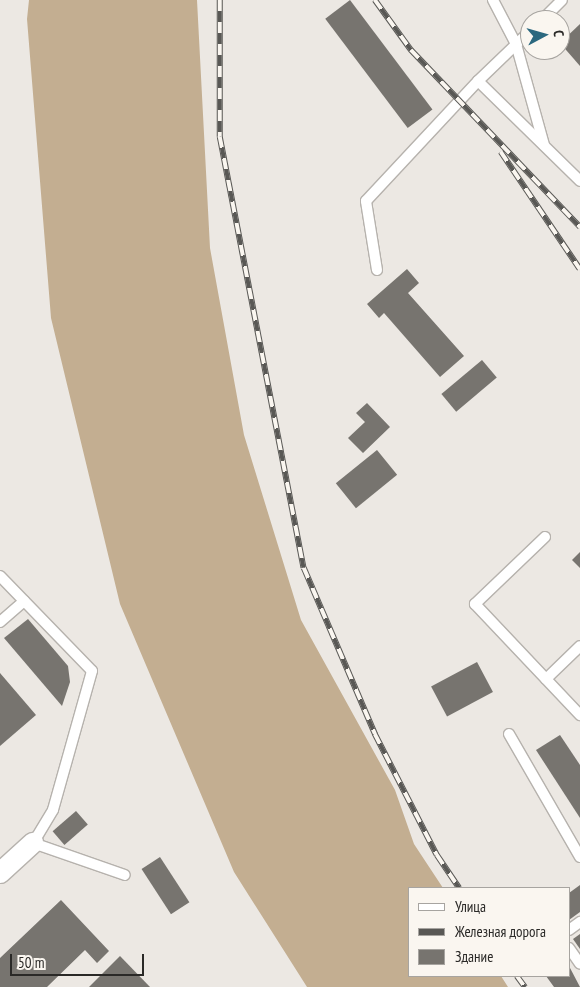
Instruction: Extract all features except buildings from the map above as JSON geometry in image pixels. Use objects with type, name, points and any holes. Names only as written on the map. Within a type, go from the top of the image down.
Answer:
[{"type":"street","points":[[0,873],[33,843]]},
{"type":"lane","points":[[493,0],[516,44],[544,146]]},
{"type":"lane","points":[[552,10],[562,0]]},
{"type":"lane","points":[[377,270],[366,201],[478,81],[520,40]]},
{"type":"lane","points":[[478,81],[580,181]]},
{"type":"lane","points":[[545,537],[475,604],[580,715]]},
{"type":"lane","points":[[0,576],[92,671],[53,810],[33,843],[125,875]]},
{"type":"lane","points":[[0,622],[24,601]]},
{"type":"lane","points":[[546,679],[580,646]]},
{"type":"lane","points":[[509,734],[580,857]]},
{"type":"lane","points":[[570,949],[580,964]]},
{"type":"shaded area","points":[[29,0],[197,0],[210,248],[244,435],[301,620],[395,790],[414,844],[442,887],[408,887],[408,977],[502,977],[508,987],[307,987],[234,872],[120,604],[51,318],[27,19]]},
{"type":"railway","points":[[220,0],[220,137],[304,568],[375,734],[437,855],[458,887]]},
{"type":"railway","points":[[375,0],[411,50],[580,227]]},
{"type":"railway","points":[[501,152],[580,269]]},
{"type":"railway","points":[[518,977],[525,987]]}]
